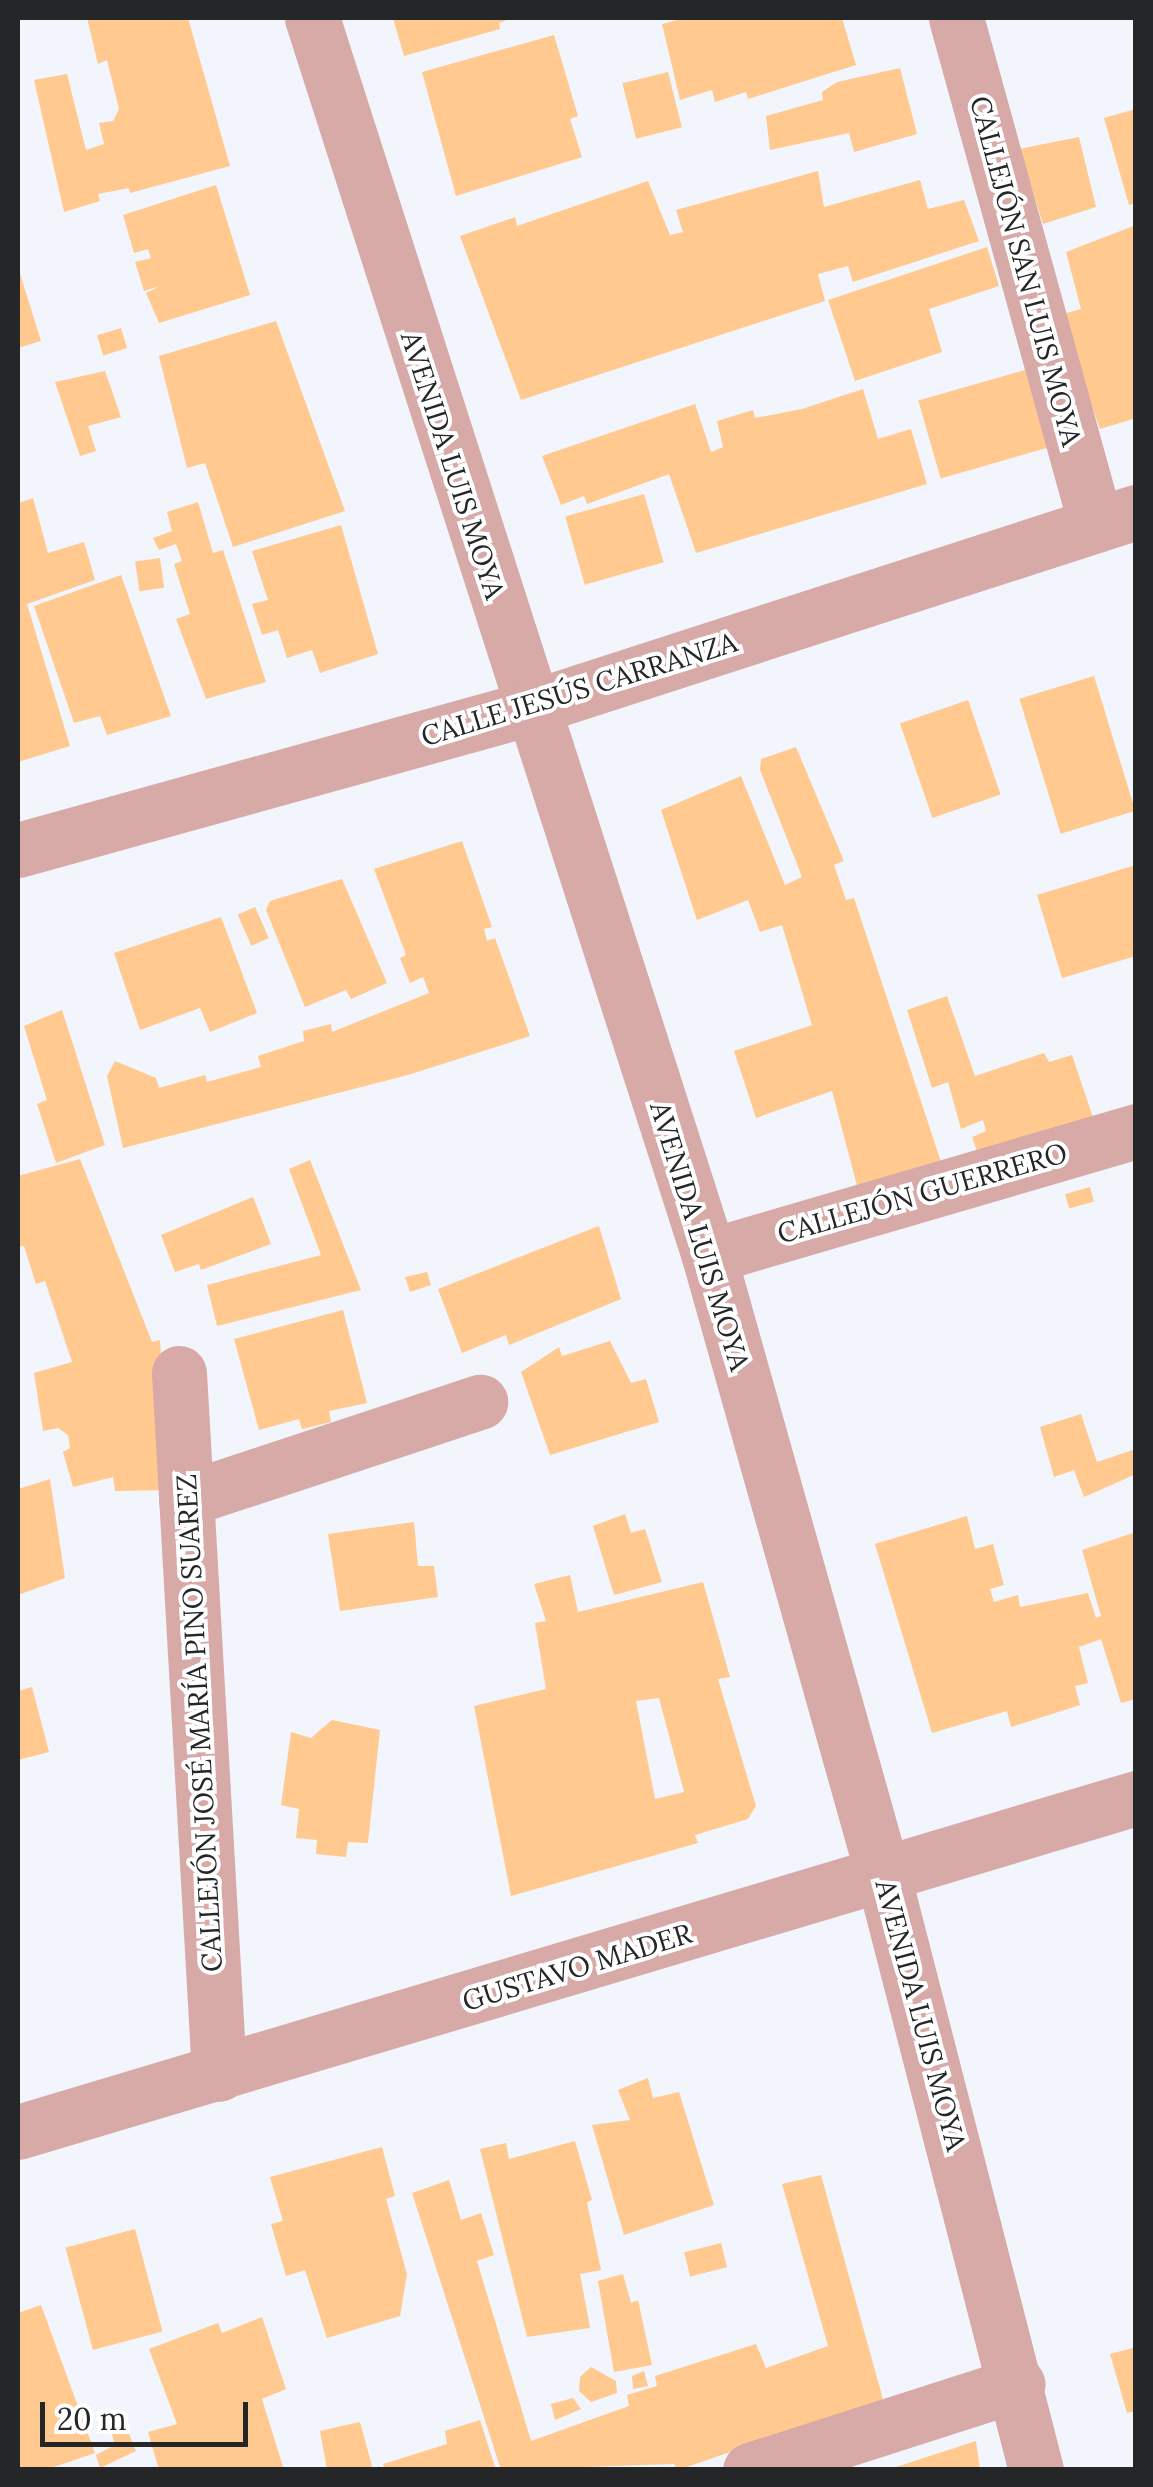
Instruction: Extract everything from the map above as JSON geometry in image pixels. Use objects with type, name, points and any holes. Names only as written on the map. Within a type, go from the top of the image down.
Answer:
[{"type":"street","name":"AVENIDA LUIS MOYA","points":[[312,18],[530,708],[709,1256],[884,1875],[1018,2384],[1036,2470]]},
{"type":"street","name":"CALLEJÓN SAN LUIS MOYA","points":[[956,18],[1116,518]]},
{"type":"street","name":"CALLE JESÚS CARRANZA","points":[[18,850],[530,708],[1116,518]]},
{"type":"street","name":"CALLEJÓN GUERRERO","points":[[709,1256],[1136,1131]]},
{"type":"street","name":"CALLEJÓN JOSÉ MARÍA PINO SUAREZ","points":[[179,1373],[219,2074]]},
{"type":"street","points":[[186,1499],[480,1402]]},
{"type":"street","name":"GUSTAVO MADER","points":[[18,2132],[1136,1798]]},
{"type":"street","points":[[750,2470],[1018,2384]]},
{"type":"building","points":[[87,18],[188,18],[230,166],[130,193],[129,188],[98,194],[100,201],[64,212],[34,80],[67,74],[86,150],[104,144],[99,123],[113,121],[119,109],[107,60],[98,64]]},
{"type":"building","points":[[393,18],[513,18],[499,23],[500,29],[404,56]]},
{"type":"building","points":[[685,18],[842,18],[856,65],[748,99],[746,92],[715,102],[712,90],[680,100],[662,24]]},
{"type":"building","points":[[554,35],[578,116],[570,119],[582,157],[456,196],[422,72]]},
{"type":"building","points":[[900,68],[917,134],[854,152],[849,133],[770,150],[766,116],[823,100],[822,92],[837,82]]},
{"type":"building","points":[[668,72],[682,127],[636,139],[622,83]]},
{"type":"building","points":[[1136,109],[1136,203],[1129,205],[1104,118]]},
{"type":"building","points":[[1079,137],[1096,207],[1043,224],[1019,149]]},
{"type":"building","points":[[818,171],[824,207],[920,180],[928,209],[964,200],[979,241],[853,282],[848,266],[818,274],[825,301],[521,400],[460,236],[515,217],[517,226],[648,181],[670,235],[683,232],[676,210]]},
{"type":"building","points":[[216,185],[250,295],[159,323],[146,293],[160,286],[144,291],[135,262],[151,258],[148,249],[134,253],[123,215]]},
{"type":"building","points":[[1136,225],[1136,418],[1100,429],[1060,315],[1081,309],[1066,252]]},
{"type":"building","points":[[987,247],[999,286],[929,309],[942,352],[855,381],[828,300]]},
{"type":"building","points":[[18,267],[41,341],[18,348]]},
{"type":"building","points":[[276,321],[345,511],[233,547],[205,463],[187,468],[159,356]]},
{"type":"building","points":[[121,328],[127,348],[103,355],[97,335]]},
{"type":"building","points":[[1025,370],[1047,448],[941,478],[918,401]]},
{"type":"building","points":[[105,371],[121,417],[88,426],[96,451],[80,456],[55,382]]},
{"type":"building","points":[[863,389],[878,439],[911,429],[927,484],[696,553],[669,474],[587,504],[584,496],[561,505],[542,456],[695,404],[711,452],[723,447],[717,421],[753,410],[755,418],[802,409]]},
{"type":"building","points":[[644,494],[664,562],[585,585],[565,517]]},
{"type":"building","points":[[33,498],[48,553],[84,542],[95,580],[27,604],[70,746],[18,762],[18,503]]},
{"type":"building","points":[[198,502],[213,553],[223,550],[266,682],[206,699],[176,619],[190,614],[174,564],[182,561],[176,544],[159,550],[153,538],[172,531],[167,512]]},
{"type":"building","points":[[341,525],[378,654],[320,673],[312,650],[287,658],[278,630],[262,635],[252,604],[268,600],[252,551]]},
{"type":"building","points":[[160,558],[164,588],[139,591],[135,561]]},
{"type":"building","points":[[121,575],[171,716],[107,735],[100,716],[74,723],[34,606]]},
{"type":"building","points":[[1094,676],[1135,811],[1061,834],[1019,699]]},
{"type":"building","points":[[968,700],[1001,795],[932,818],[900,723]]},
{"type":"building","points":[[796,747],[844,861],[834,865],[846,900],[854,898],[943,1168],[861,1201],[832,1091],[756,1118],[734,1051],[812,1025],[782,925],[760,932],[748,900],[697,920],[661,810],[741,776],[785,885],[802,877],[760,770],[761,759]]},
{"type":"building","points":[[462,841],[492,927],[484,929],[487,941],[495,938],[530,1036],[408,1075],[123,1148],[107,1076],[115,1061],[156,1078],[159,1088],[205,1075],[207,1082],[261,1067],[258,1056],[304,1041],[303,1031],[331,1024],[332,1032],[429,993],[423,977],[410,983],[400,958],[406,955],[374,869]]},
{"type":"building","points":[[1136,865],[1136,956],[1062,978],[1037,895]]},
{"type":"building","points":[[342,879],[387,983],[351,999],[346,990],[305,1007],[266,910],[270,901]]},
{"type":"building","points":[[255,907],[269,938],[251,946],[238,915]]},
{"type":"building","points":[[221,917],[257,1013],[210,1032],[200,1008],[140,1030],[114,953]]},
{"type":"building","points":[[947,996],[975,1076],[1044,1053],[1049,1062],[1072,1055],[1096,1126],[981,1163],[972,1137],[986,1131],[983,1120],[961,1129],[948,1082],[932,1088],[907,1010]]},
{"type":"building","points":[[62,1010],[105,1145],[56,1163],[37,1104],[47,1100],[24,1026]]},
{"type":"building","points":[[80,1159],[152,1342],[160,1340],[170,1490],[115,1491],[113,1477],[73,1487],[63,1452],[70,1448],[68,1435],[58,1428],[43,1431],[34,1373],[72,1362],[45,1281],[36,1284],[24,1246],[18,1247],[18,1176]]},
{"type":"building","points":[[310,1160],[361,1290],[217,1326],[207,1285],[321,1255],[289,1169]]},
{"type":"building","points":[[1090,1187],[1094,1201],[1069,1209],[1065,1194]]},
{"type":"building","points":[[253,1197],[271,1244],[201,1270],[199,1264],[175,1272],[161,1235]]},
{"type":"building","points":[[599,1226],[621,1299],[509,1345],[506,1335],[462,1353],[438,1289]]},
{"type":"building","points":[[427,1272],[431,1285],[410,1292],[405,1277]]},
{"type":"building","points":[[343,1310],[367,1403],[329,1411],[331,1422],[302,1429],[299,1419],[259,1430],[234,1339]]},
{"type":"building","points":[[610,1341],[631,1383],[646,1379],[659,1422],[550,1455],[521,1372],[559,1347],[562,1356]]},
{"type":"building","points":[[1081,1414],[1097,1462],[1136,1449],[1136,1474],[1084,1497],[1074,1470],[1054,1477],[1040,1427]]},
{"type":"building","points":[[50,1479],[65,1578],[18,1595],[18,1489]]},
{"type":"building","points":[[625,1514],[631,1533],[645,1529],[662,1582],[614,1595],[593,1526]]},
{"type":"building","points":[[967,1516],[975,1549],[993,1544],[1004,1585],[990,1589],[994,1602],[1018,1595],[1020,1607],[1088,1593],[1096,1618],[1101,1616],[1082,1550],[1136,1532],[1136,1699],[1121,1703],[1101,1639],[1079,1647],[1088,1683],[1075,1686],[1080,1705],[1011,1727],[1007,1711],[932,1733],[875,1544]]},
{"type":"building","points":[[414,1522],[418,1566],[434,1566],[438,1597],[340,1611],[328,1534]]},
{"type":"building","points":[[570,1575],[578,1612],[703,1582],[730,1677],[718,1679],[756,1806],[748,1819],[695,1835],[698,1843],[511,1896],[474,1706],[546,1689],[535,1623],[546,1621],[534,1584]],"holes":[[[659,1698],[684,1792],[655,1799],[636,1701]]]},
{"type":"building","points":[[32,1687],[49,1752],[18,1760],[18,1691]]},
{"type":"building","points":[[332,1720],[380,1730],[368,1843],[348,1842],[346,1857],[316,1854],[317,1840],[296,1838],[299,1809],[281,1805],[291,1732],[311,1738]]},
{"type":"building","points":[[648,2078],[653,2098],[679,2092],[714,2205],[624,2235],[592,2125],[630,2120],[618,2090]]},
{"type":"building","points":[[575,2141],[592,2200],[587,2202],[601,2270],[580,2274],[590,2328],[527,2337],[480,2149],[506,2143],[509,2159]]},
{"type":"building","points":[[382,2147],[395,2196],[386,2199],[407,2274],[400,2316],[327,2338],[305,2270],[286,2276],[271,2224],[283,2221],[270,2177]]},
{"type":"building","points":[[821,2175],[887,2414],[777,2436],[678,2470],[674,2464],[501,2470],[412,2193],[449,2180],[461,2220],[481,2213],[494,2255],[477,2261],[531,2441],[629,2406],[627,2395],[657,2386],[655,2376],[756,2344],[766,2368],[828,2346],[782,2184]]},
{"type":"building","points":[[135,2229],[162,2331],[93,2350],[65,2248]]},
{"type":"building","points":[[721,2243],[727,2267],[690,2276],[684,2252]]},
{"type":"building","points":[[623,2274],[631,2303],[638,2300],[652,2365],[614,2372],[598,2281]]},
{"type":"building","points":[[41,2305],[95,2453],[45,2470],[18,2470],[18,2313]]},
{"type":"building","points":[[262,2317],[286,2389],[262,2399],[284,2470],[159,2470],[148,2432],[177,2424],[149,2349],[218,2323],[222,2333]]},
{"type":"building","points":[[1136,2347],[1136,2411],[1127,2413],[1110,2354]]},
{"type":"building","points":[[591,2367],[616,2381],[617,2393],[591,2402],[579,2391],[580,2377]]},
{"type":"building","points":[[644,2371],[648,2386],[633,2389],[632,2376]]},
{"type":"building","points":[[573,2398],[581,2409],[555,2420],[551,2404]]},
{"type":"building","points":[[480,2420],[496,2470],[385,2470],[383,2464],[447,2444],[445,2431]]},
{"type":"building","points":[[124,2421],[136,2451],[100,2468],[96,2455],[115,2445],[110,2427]]},
{"type":"building","points":[[360,2422],[373,2470],[327,2470],[320,2431]]},
{"type":"building","points":[[976,2441],[980,2470],[890,2470],[890,2469]]}]
